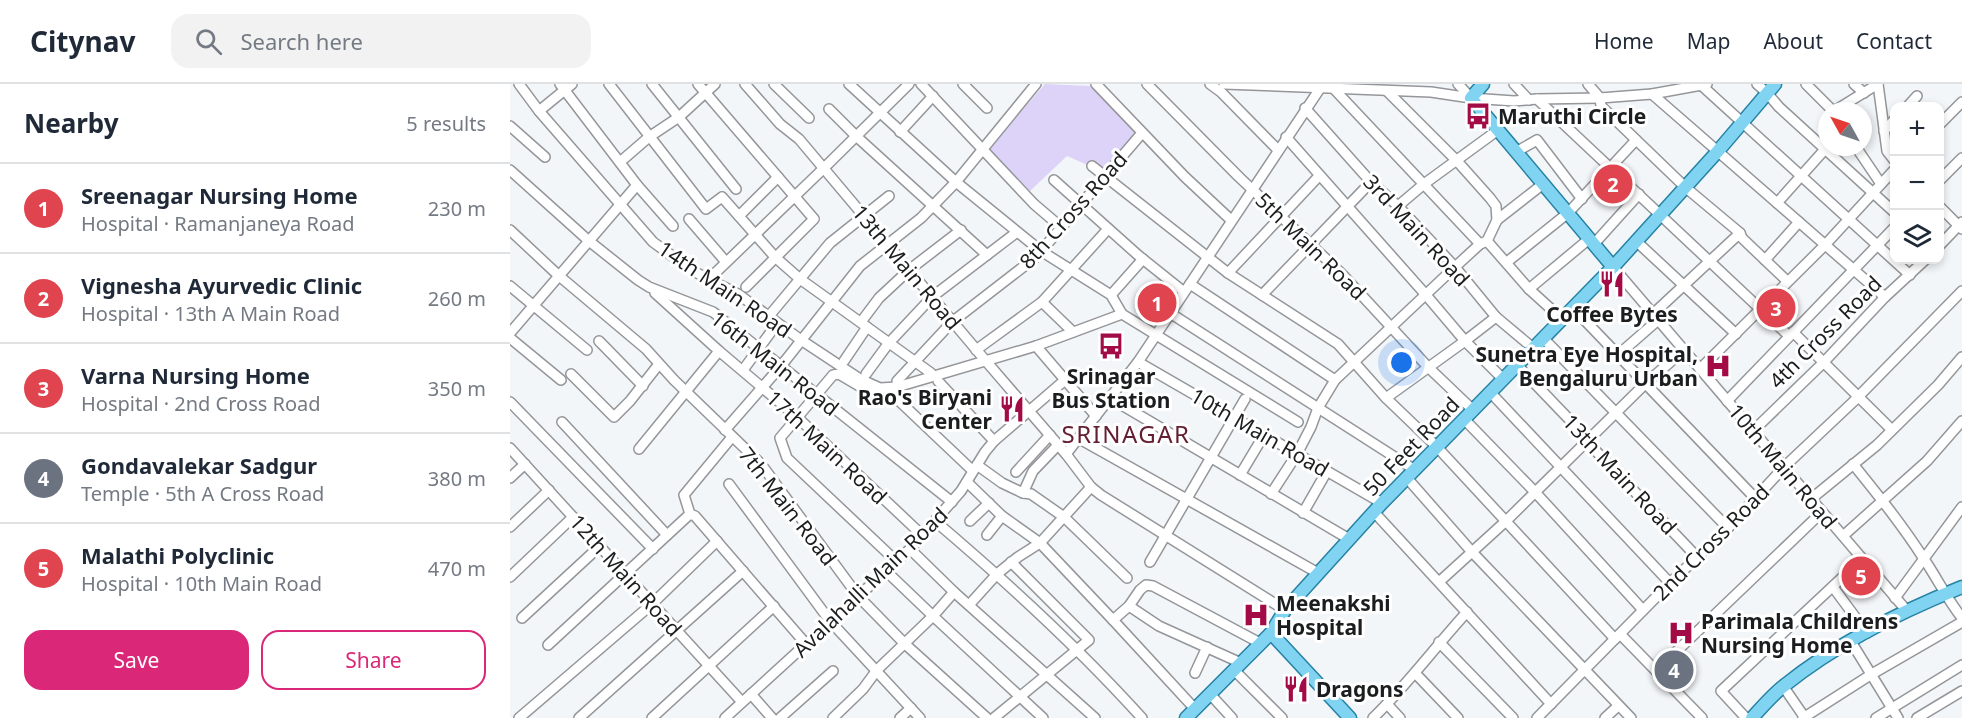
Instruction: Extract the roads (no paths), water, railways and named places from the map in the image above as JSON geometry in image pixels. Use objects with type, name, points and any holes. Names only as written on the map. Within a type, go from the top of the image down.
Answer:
[{"type":"main road","points":[[1483,84],[1471,98],[1613,267]]},
{"type":"main road","name":"50 Feet Road","points":[[1190,715],[1271,633],[1285,610],[1378,508],[1613,267],[1718,151],[1771,88]]},
{"type":"main road","points":[[1752,718],[1783,686],[1850,640],[1868,633],[1907,611],[1962,587]]},
{"type":"main road","points":[[1271,633],[1350,718]]},
{"type":"street","name":"14th Main Road","points":[[519,84],[539,111],[653,242],[708,280],[735,292],[841,368],[880,388],[897,387],[1036,346],[1122,314]]},
{"type":"street","points":[[609,84],[706,209],[722,196],[754,235],[800,279],[931,373]]},
{"type":"street","points":[[652,84],[736,189]]},
{"type":"street","points":[[698,84],[814,219],[746,287]]},
{"type":"street","points":[[620,162],[649,137],[679,117],[716,84]]},
{"type":"street","name":"13th Main Road","points":[[745,84],[780,124],[799,139],[824,168],[984,360],[1066,454],[1091,487],[1112,503],[1285,610]]},
{"type":"street","points":[[774,84],[808,118]]},
{"type":"street","points":[[849,84],[956,183],[1041,251],[1111,295],[1122,314],[1298,422]]},
{"type":"street","points":[[708,280],[909,84]]},
{"type":"street","points":[[921,84],[1034,204],[1062,228]]},
{"type":"street","points":[[963,84],[987,108]]},
{"type":"street","points":[[688,515],[684,495],[762,387],[860,266],[921,218],[956,183],[1036,84]]},
{"type":"street","points":[[1096,84],[1185,177],[1231,220]]},
{"type":"street","name":"5th Main Road","points":[[1148,84],[1392,326],[1543,502],[1643,610]]},
{"type":"street","points":[[1210,84],[1221,92],[1278,150]]},
{"type":"street","points":[[1224,84],[1321,86],[1514,101],[1652,94],[1703,84],[1742,123],[1910,275]]},
{"type":"street","points":[[1420,84],[1431,93]]},
{"type":"street","points":[[1458,84],[1471,98]]},
{"type":"street","points":[[1514,84],[1611,168],[1823,363],[1892,430]]},
{"type":"street","points":[[1588,84],[1600,98],[1601,106],[1685,187],[1740,234],[1787,281]]},
{"type":"street","points":[[1757,84],[1771,88],[1779,107],[1818,140]]},
{"type":"street","points":[[1806,84],[1824,102]]},
{"type":"street","points":[[1854,84],[1864,93]]},
{"type":"street","points":[[1848,102],[1878,84],[1887,151],[1891,156]]},
{"type":"street","points":[[539,111],[565,86],[637,185],[673,226]]},
{"type":"street","points":[[1066,454],[1138,362],[1321,86]]},
{"type":"street","points":[[1334,88],[1424,184],[1507,262],[1529,289],[1562,319]]},
{"type":"street","points":[[1387,91],[1457,161],[1496,206],[1497,220]]},
{"type":"street","points":[[1652,94],[1885,297]]},
{"type":"street","points":[[900,132],[933,96]]},
{"type":"street","points":[[1912,102],[1917,96]]},
{"type":"street","points":[[1944,120],[1962,102]]},
{"type":"street","name":"3rd Main Road","points":[[1305,108],[1371,182],[1398,206],[1455,267],[1496,316],[1533,348]]},
{"type":"street","points":[[829,110],[987,255]]},
{"type":"street","points":[[1884,131],[1890,124]]},
{"type":"street","points":[[510,126],[545,157]]},
{"type":"street","points":[[1398,206],[1498,130]]},
{"type":"street","name":"8th Cross Road","points":[[897,381],[952,322],[1036,257],[1142,133]]},
{"type":"street","points":[[1286,137],[1465,341],[1503,379]]},
{"type":"street","points":[[1516,152],[1533,140],[1537,140],[1582,199]]},
{"type":"street","points":[[1507,262],[1568,213],[1636,140]]},
{"type":"street","points":[[1777,203],[1819,156]]},
{"type":"street","points":[[1835,156],[1892,210]]},
{"type":"street","points":[[1862,156],[1881,184]]},
{"type":"street","points":[[1944,176],[1962,158]]},
{"type":"street","points":[[1092,166],[1228,273],[1338,344],[1386,398],[1437,447],[1617,636],[1656,671],[1702,718]]},
{"type":"street","name":"16th Main Road","points":[[510,170],[589,241],[649,287],[705,308],[759,348],[952,502]]},
{"type":"street","points":[[1700,369],[1825,245],[1890,174]]},
{"type":"street","points":[[1228,273],[1319,176]]},
{"type":"street","points":[[739,216],[778,177]]},
{"type":"street","points":[[1054,180],[1143,259],[1335,380]]},
{"type":"street","points":[[1262,295],[1371,182]]},
{"type":"street","points":[[1271,494],[1297,454],[1318,408],[1335,380],[1484,242],[1497,220],[1543,184]]},
{"type":"street","points":[[510,333],[637,185]]},
{"type":"street","points":[[1529,289],[1591,242],[1639,194]]},
{"type":"street","points":[[769,316],[831,243],[889,196]]},
{"type":"street","points":[[1944,210],[1961,225],[1944,241]]},
{"type":"street","points":[[689,219],[726,262]]},
{"type":"street","points":[[1765,261],[1799,222]]},
{"type":"street","points":[[976,350],[1042,302],[1108,229]]},
{"type":"street","points":[[510,230],[558,275]]},
{"type":"street","points":[[844,361],[879,298],[909,270],[961,230]]},
{"type":"street","points":[[866,374],[888,344],[932,297],[1017,232]]},
{"type":"street","points":[[1727,401],[1890,232]]},
{"type":"street","points":[[1617,355],[1684,285],[1740,234]]},
{"type":"street","points":[[1636,241],[1736,334]]},
{"type":"street","points":[[1111,295],[1143,259]]},
{"type":"street","name":"4th Cross Road","points":[[1753,431],[1823,363],[1885,297],[1922,264]]},
{"type":"street","name":"10th Main Road","points":[[1613,267],[1907,611]]},
{"type":"street","name":"7th Main Road","points":[[558,275],[646,349],[685,391],[760,464],[858,596],[905,644],[987,718]]},
{"type":"street","points":[[510,286],[586,350]]},
{"type":"street","name":"17th Main Road","points":[[649,287],[719,351],[796,416],[922,535]]},
{"type":"street","name":"2nd Cross Road","points":[[1537,718],[1670,583],[1728,528],[1784,467],[1962,291]]},
{"type":"street","points":[[1042,302],[1073,333]]},
{"type":"street","points":[[1573,308],[1756,499]]},
{"type":"street","points":[[1170,313],[1318,408],[1411,474],[1472,552],[1630,718]]},
{"type":"street","points":[[1386,398],[1496,316]]},
{"type":"street","points":[[743,370],[773,329]]},
{"type":"street","points":[[510,338],[561,380]]},
{"type":"street","points":[[1543,338],[1728,528]]},
{"type":"street","points":[[599,341],[643,386]]},
{"type":"street","points":[[1036,346],[1096,416]]},
{"type":"street","points":[[1439,582],[1506,521],[1645,384],[1684,350]]},
{"type":"street","points":[[639,449],[719,351]]},
{"type":"street","points":[[1811,499],[1892,430],[1962,357]]},
{"type":"street","name":"10th Main Road","points":[[1138,362],[1327,471],[1378,508],[1439,582],[1551,704]]},
{"type":"street","points":[[572,374],[614,417],[660,364]]},
{"type":"street","name":"13th Main Road","points":[[1517,365],[1697,557]]},
{"type":"street","points":[[896,561],[787,458],[780,438],[796,416],[835,373],[868,391],[896,398],[975,468],[1023,493],[1031,494],[1064,516],[1127,578]]},
{"type":"street","name":"Avalahalli Main Road","points":[[725,718],[910,549],[967,483],[994,441],[1065,380]]},
{"type":"street","points":[[938,381],[994,441]]},
{"type":"street","points":[[1490,392],[1670,583]]},
{"type":"street","points":[[1110,398],[1349,539]]},
{"type":"street","points":[[1150,562],[1245,399]]},
{"type":"street","points":[[510,402],[653,549]]},
{"type":"street","points":[[1843,537],[1927,461],[1962,421]]},
{"type":"street","points":[[562,422],[667,535]]},
{"type":"street","points":[[1016,472],[1050,435]]},
{"type":"street","points":[[1240,475],[1264,435]]},
{"type":"street","points":[[1078,438],[1318,573]]},
{"type":"street","points":[[1023,493],[1033,471],[1058,445]]},
{"type":"street","name":"12th Main Road","points":[[510,448],[742,702]]},
{"type":"street","points":[[510,478],[525,464]]},
{"type":"street","points":[[1783,686],[1804,718],[1962,620],[1944,594],[1925,559],[1853,464]]},
{"type":"street","points":[[1303,513],[1327,471]]},
{"type":"street","points":[[967,483],[1002,516],[1040,543],[1113,620],[1190,715]]},
{"type":"street","points":[[729,484],[831,621],[920,718]]},
{"type":"street","points":[[969,605],[997,574],[1040,543],[1091,487]]},
{"type":"street","points":[[510,526],[549,490]]},
{"type":"street","points":[[970,521],[989,503]]},
{"type":"street","points":[[1895,598],[1962,507]]},
{"type":"street","points":[[1656,671],[1822,512]]},
{"type":"street","points":[[548,645],[688,515]]},
{"type":"street","points":[[688,515],[695,516],[806,644]]},
{"type":"street","points":[[987,535],[1002,516]]},
{"type":"street","points":[[510,577],[573,517]]},
{"type":"street","points":[[935,521],[997,574],[1142,718]]},
{"type":"street","points":[[519,718],[652,604],[717,541]]},
{"type":"street","points":[[522,618],[600,546]]},
{"type":"street","points":[[910,549],[954,592],[1095,718]]},
{"type":"street","points":[[1746,718],[1721,691],[1862,559]]},
{"type":"street","points":[[994,718],[1089,640],[1011,562]]},
{"type":"street","points":[[579,718],[743,571]]},
{"type":"street","points":[[886,571],[1043,718]]},
{"type":"street","points":[[1113,620],[1146,585],[1153,586],[1260,643]]},
{"type":"street","points":[[1833,587],[1868,633]]},
{"type":"street","points":[[833,718],[954,592]]},
{"type":"street","points":[[1131,602],[1159,626],[1207,647],[1237,667],[1282,718]]},
{"type":"street","points":[[652,718],[774,606]]},
{"type":"street","points":[[1373,718],[1467,612]]},
{"type":"street","points":[[1850,640],[1898,718]]},
{"type":"street","points":[[1439,642],[1513,718]]},
{"type":"street","points":[[1195,673],[1207,647]]},
{"type":"street","points":[[1876,718],[1962,665]]},
{"type":"street","points":[[780,718],[833,671]]},
{"type":"street","points":[[1415,673],[1458,718]]},
{"type":"street","points":[[1917,718],[1962,690]]},
{"type":"street","points":[[750,694],[772,718]]},
{"type":"street","points":[[1210,694],[1232,718]]},
{"type":"street","points":[[1387,704],[1401,718]]},
{"type":"street","points":[[1605,718],[1618,706]]},
{"type":"street","points":[[900,718],[911,708]]},
{"type":"street","points":[[510,714],[513,718]]},
{"type":"place","name":"Maruthi Circle","points":[[1478,116]]},
{"type":"place","name":"Vignesha Ayurvedic Clinic","points":[[1613,184]]},
{"type":"place","name":"Coffee Bytes","points":[[1612,284]]},
{"type":"place","name":"Sreenagar Nursing Home","points":[[1157,303]]},
{"type":"place","name":"Varna Nursing Home","points":[[1776,308]]},
{"type":"place","name":"Srinagar Bus Station","points":[[1111,346]]},
{"type":"place","name":"Sunetra Eye Hospital, Bengaluru Urban","points":[[1718,366]]},
{"type":"place","name":"Rao's Biryani Center","points":[[1012,409]]},
{"type":"place","name":"Malathi Polyclinic","points":[[1861,576]]},
{"type":"place","name":"Meenakshi Hospital","points":[[1256,615]]},
{"type":"place","name":"Parimala Childrens Nursing Home","points":[[1681,633]]},
{"type":"place","name":"Gondavalekar Sadgur","points":[[1674,670]]},
{"type":"place","name":"Dragons","points":[[1296,689]]},
{"type":"district","name":"SRINAGAR","points":[[1126,433]]}]
